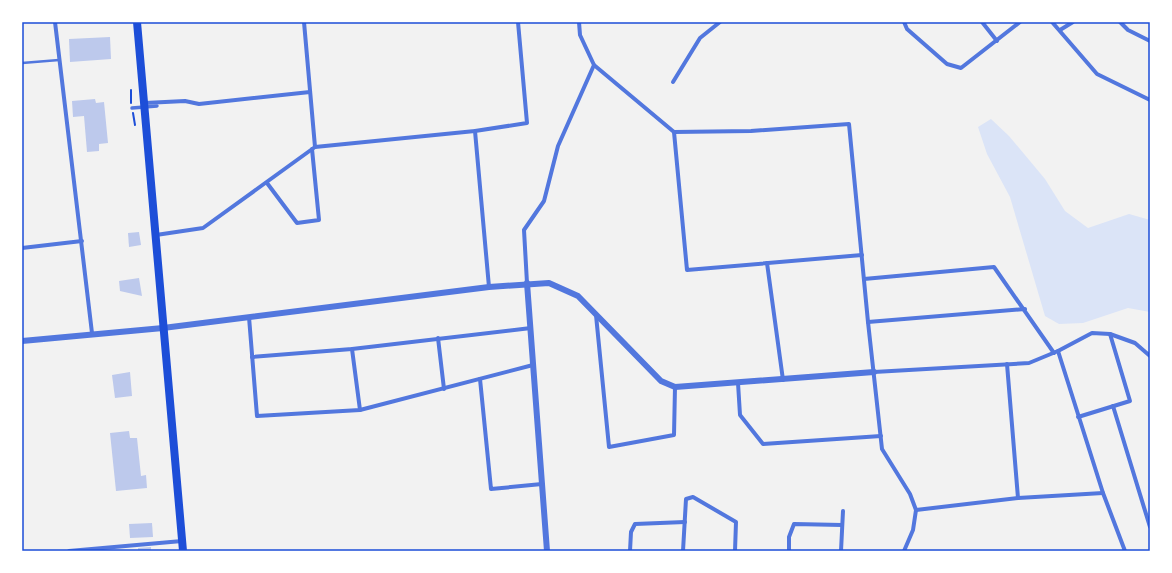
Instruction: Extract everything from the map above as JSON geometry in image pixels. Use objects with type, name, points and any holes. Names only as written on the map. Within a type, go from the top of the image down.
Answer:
[{"type":"highway","points":[[137,22],[183,551]]},
{"type":"street","points":[[54,22],[82,241],[92,334]]},
{"type":"street","points":[[267,183],[297,223],[319,220],[304,22]]},
{"type":"street","points":[[155,236],[203,228],[314,148],[474,131],[527,123],[518,22]]},
{"type":"street","points":[[579,22],[580,35],[594,65],[674,132],[751,132],[849,124],[882,449],[910,494],[916,510],[913,530],[904,551]]},
{"type":"street","points":[[673,82],[700,38],[720,22]]},
{"type":"street","points":[[904,22],[907,29],[947,64],[961,68],[1020,22]]},
{"type":"street","points":[[982,22],[997,41]]},
{"type":"street","points":[[1052,22],[1097,74],[1150,100]]},
{"type":"street","points":[[1060,30],[1073,22]]},
{"type":"street","points":[[1120,22],[1128,30],[1150,41]]},
{"type":"street","points":[[547,551],[524,230],[544,201],[558,146],[594,65]]},
{"type":"street","points":[[144,104],[185,101],[199,104],[310,92]]},
{"type":"street","points":[[132,108],[156,106]]},
{"type":"street","points":[[474,131],[489,287]]},
{"type":"street","points":[[674,132],[687,270],[862,256]]},
{"type":"street","points":[[22,248],[82,241]]},
{"type":"street","points":[[767,263],[783,380]]},
{"type":"street","points":[[864,279],[994,267],[1056,352],[1103,493],[1125,551]]},
{"type":"street","points":[[22,341],[163,328],[489,287],[549,283],[578,296],[596,312],[661,381],[675,387],[1029,362],[1056,352],[1092,333],[1110,334],[1135,343],[1150,356]]},
{"type":"street","points":[[868,322],[1025,309]]},
{"type":"street","points":[[596,312],[609,447],[674,435],[675,387]]},
{"type":"street","points":[[249,317],[257,416],[360,410],[533,365]]},
{"type":"street","points":[[252,357],[352,349],[531,328]]},
{"type":"street","points":[[1078,417],[1130,400],[1110,334]]},
{"type":"street","points":[[438,338],[444,389]]},
{"type":"street","points":[[352,349],[360,410]]},
{"type":"street","points":[[1007,364],[1018,498]]},
{"type":"street","points":[[480,379],[491,489],[542,484]]},
{"type":"street","points":[[738,383],[740,415],[764,444],[881,436]]},
{"type":"street","points":[[1113,406],[1150,527]]},
{"type":"street","points":[[916,510],[1018,498],[1103,493]]},
{"type":"street","points":[[683,551],[686,499],[693,496],[736,522],[735,551]]},
{"type":"street","points":[[841,551],[843,511]]},
{"type":"street","points":[[630,551],[631,532],[635,524],[685,522]]},
{"type":"street","points":[[789,551],[790,537],[794,524],[842,525]]},
{"type":"street","points":[[69,551],[182,541]]},
{"type":"lane","points":[[22,63],[59,60]]},
{"type":"path","points":[[131,90],[135,125]]},
{"type":"shaded area","points":[[991,119],[1009,136],[1045,179],[1065,211],[1088,228],[1129,214],[1150,220],[1150,312],[1128,308],[1083,323],[1059,324],[1045,316],[1010,197],[987,154],[978,127]]},
{"type":"building","points":[[110,37],[111,59],[70,62],[69,39]]},
{"type":"building","points":[[95,99],[96,103],[104,102],[108,143],[99,144],[99,151],[87,152],[84,116],[73,117],[72,101]]},
{"type":"building","points":[[139,232],[141,245],[129,247],[128,233]]},
{"type":"building","points":[[139,278],[142,296],[120,291],[119,281]]},
{"type":"building","points":[[130,372],[132,396],[115,398],[112,375]]},
{"type":"building","points":[[129,431],[130,438],[137,438],[141,476],[146,475],[147,488],[116,491],[110,433]]},
{"type":"building","points":[[152,523],[153,537],[130,538],[129,524]]},
{"type":"building","points":[[151,547],[151,551],[138,551],[138,548]]}]
